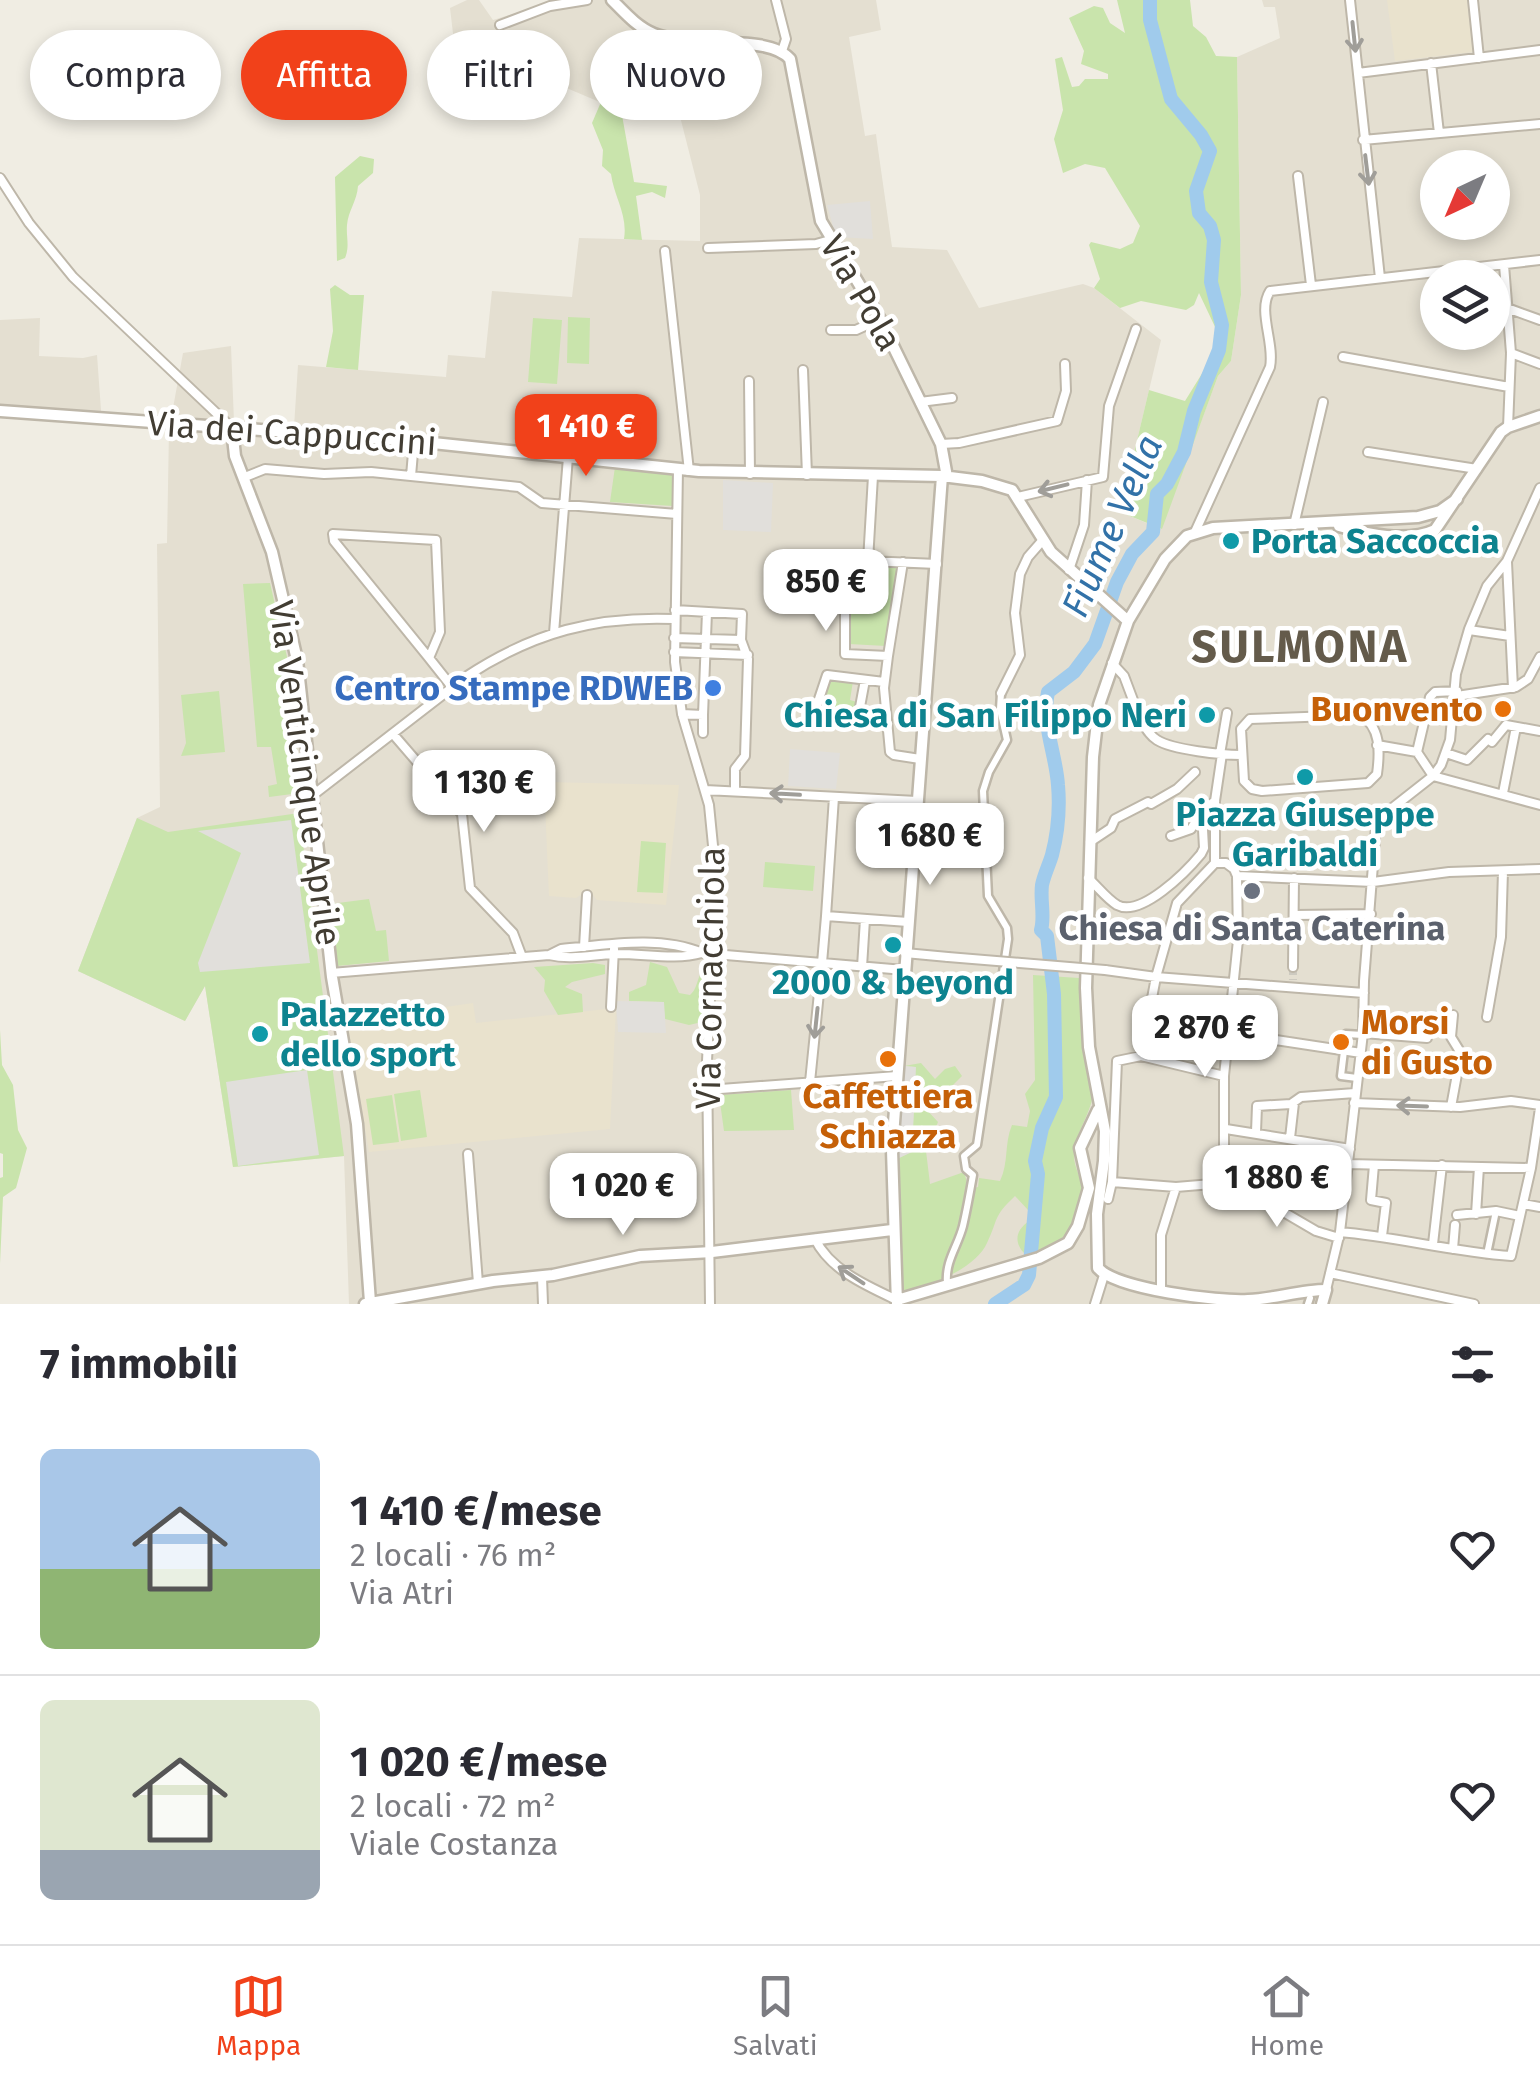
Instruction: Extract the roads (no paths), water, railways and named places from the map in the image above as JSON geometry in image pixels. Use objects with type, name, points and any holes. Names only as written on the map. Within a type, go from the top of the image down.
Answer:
[{"type":"street","points":[[500,25],[550,6],[587,0]]},
{"type":"street","points":[[612,0],[642,28],[667,38],[770,46],[782,51],[786,39],[776,0]]},
{"type":"street","points":[[1350,0],[1380,278]]},
{"type":"street","points":[[1473,0],[1479,58]]},
{"type":"street","points":[[1358,73],[1540,50]]},
{"type":"street","name":"Via Pola","points":[[782,51],[792,62],[818,212],[830,240],[880,319],[941,444],[945,476],[891,1166],[896,1302]]},
{"type":"street","points":[[1431,64],[1439,134]]},
{"type":"street","points":[[1364,140],[1540,124]]},
{"type":"street","points":[[1298,176],[1312,284]]},
{"type":"street","points":[[0,178],[73,277],[232,428]]},
{"type":"street","points":[[708,248],[816,244],[830,240]]},
{"type":"street","name":"Via Cornacchiola","points":[[665,252],[684,470],[677,514],[674,652],[682,714],[706,790],[715,861],[707,1090],[710,1304]]},
{"type":"street","points":[[1510,264],[1540,260]]},
{"type":"street","points":[[1194,532],[1270,367],[1273,355],[1265,306],[1267,294],[1274,289],[1420,274]]},
{"type":"street","points":[[1510,309],[1540,320]]},
{"type":"street","points":[[830,330],[856,330],[880,319]]},
{"type":"street","points":[[1128,621],[1069,570],[1042,540],[1018,497],[1103,477],[1109,406],[1136,328]]},
{"type":"street","points":[[1508,426],[1510,342]]},
{"type":"street","points":[[1511,354],[1540,364]]},
{"type":"street","points":[[1343,357],[1509,387]]},
{"type":"street","points":[[941,444],[960,444],[1057,421],[1066,391],[1065,364]]},
{"type":"street","points":[[803,370],[807,475]]},
{"type":"street","points":[[748,381],[750,474]]},
{"type":"street","points":[[920,402],[952,398]]},
{"type":"street","points":[[1294,525],[1323,402]]},
{"type":"street","name":"Via dei Cappuccini","points":[[0,412],[414,441],[684,470],[945,476],[1004,486],[1018,497]]},
{"type":"street","points":[[1357,526],[1374,534],[1424,534],[1438,526],[1508,426],[1540,416]]},
{"type":"street","name":"Via Venticinque Aprile","points":[[232,428],[234,450],[272,552],[294,643],[331,973],[357,1124],[373,1303]]},
{"type":"street","points":[[410,476],[414,441]]},
{"type":"street","points":[[1368,452],[1478,469]]},
{"type":"street","points":[[554,633],[568,457]]},
{"type":"street","points":[[245,477],[265,468],[410,476],[519,488],[536,502],[677,514]]},
{"type":"street","points":[[868,560],[873,476]]},
{"type":"street","points":[[1069,570],[1084,525],[1088,480]]},
{"type":"street","points":[[1322,1304],[1340,1235],[1350,1149],[1363,1034],[1378,822],[1433,776],[1446,752],[1457,694],[1456,674],[1469,630],[1486,586],[1507,561],[1540,488]]},
{"type":"street","points":[[1108,1200],[1112,1182],[1109,1130],[1100,1104],[1087,1032],[1088,878],[1099,705],[1128,621],[1165,560],[1194,532],[1294,525],[1357,526],[1418,517],[1440,511],[1457,499]]},
{"type":"street","points":[[1418,517],[1428,526],[1424,534]]},
{"type":"street","points":[[429,658],[440,634],[436,540],[333,534],[334,540],[452,687]]},
{"type":"street","points":[[947,1283],[948,1264],[968,1204],[973,1175],[964,1161],[966,1152],[977,1145],[1008,939],[1007,928],[988,896],[985,781],[1007,740],[1000,709],[1001,693],[1020,655],[1015,613],[1020,574],[1042,540]]},
{"type":"street","points":[[888,656],[845,654],[845,560],[937,564]]},
{"type":"street","points":[[1507,561],[1513,688]]},
{"type":"street","points":[[904,562],[884,682],[890,752],[920,759]]},
{"type":"street","points":[[313,795],[485,665],[554,633],[609,619],[707,612],[742,614],[742,640],[748,655],[745,756],[735,768],[735,792]]},
{"type":"street","points":[[703,733],[707,612]]},
{"type":"street","points":[[1469,630],[1510,636]]},
{"type":"street","points":[[674,638],[742,640]]},
{"type":"street","points":[[674,652],[748,655]]},
{"type":"street","points":[[1417,752],[1430,697],[1435,692],[1457,694],[1513,688],[1528,679],[1540,657]]},
{"type":"street","points":[[1112,663],[1124,676],[1151,735],[1162,742],[1221,754],[1241,754]]},
{"type":"street","points":[[864,680],[858,722],[814,714],[827,675],[884,682]]},
{"type":"street","points":[[1137,1058],[1177,902],[1214,863],[1215,801],[1227,712]]},
{"type":"street","points":[[682,714],[704,714]]},
{"type":"street","points":[[1360,715],[1376,728],[1377,745],[1377,774],[1359,786],[1257,791],[1244,781],[1241,729],[1256,718],[1360,715]]},
{"type":"street","points":[[1446,752],[1467,760],[1488,739],[1492,742],[1506,725],[1540,732]]},
{"type":"street","points":[[1503,793],[1516,728]]},
{"type":"street","points":[[393,734],[462,814],[468,884],[476,897],[513,932],[522,957]]},
{"type":"street","points":[[1377,745],[1417,752],[1433,776],[1540,805]]},
{"type":"street","points":[[1090,842],[1111,828],[1114,819],[1162,798],[1194,772]]},
{"type":"street","points":[[706,790],[917,801]]},
{"type":"street","points":[[810,1082],[834,797]]},
{"type":"street","points":[[1171,836],[1192,829],[1202,811],[1215,801]]},
{"type":"street","points":[[1088,878],[1122,908],[1141,906],[1201,854],[1202,811]]},
{"type":"street","points":[[1214,863],[1226,863],[1237,876],[1236,982],[1224,1076],[1224,1183]]},
{"type":"street","points":[[1237,876],[1373,882],[1449,872],[1540,870]]},
{"type":"street","points":[[1487,1017],[1502,936],[1503,871]]},
{"type":"street","points":[[1293,967],[1294,878]]},
{"type":"street","points":[[584,947],[587,895]]},
{"type":"street","points":[[1294,916],[1370,914]]},
{"type":"street","points":[[826,916],[908,922]]},
{"type":"street","points":[[862,966],[866,919]]},
{"type":"street","points":[[331,973],[522,957],[584,947],[685,946],[702,953],[904,970]]},
{"type":"street","points":[[549,954],[562,958],[614,949]]},
{"type":"street","points":[[611,1007],[614,949]]},
{"type":"street","points":[[905,953],[1156,978],[1293,983],[1364,993]]},
{"type":"street","points":[[1231,1014],[1269,1018],[1268,1039],[1361,1053]]},
{"type":"street","points":[[1451,1107],[1460,1058],[1451,1037],[1453,1016]]},
{"type":"street","points":[[1357,1078],[1342,1076],[1346,1034],[1426,1038]]},
{"type":"street","points":[[1224,1076],[1137,1058],[1116,1061],[1098,1268],[1104,1276],[1127,1285],[1250,1302],[1326,1290]]},
{"type":"street","points":[[707,1090],[897,1076]]},
{"type":"street","points":[[1112,1182],[1176,1187],[1224,1183],[1239,1186],[1316,1231],[1382,1236],[1510,1256],[1531,1168],[1540,1106],[1493,1101],[1451,1107],[1302,1097],[1294,1103],[1257,1106],[1256,1132]]},
{"type":"street","points":[[1290,1138],[1294,1103]]},
{"type":"street","points":[[815,1239],[852,1278],[896,1302],[947,1283],[1039,1258],[1068,1243],[1078,1226],[1088,1188],[1080,1148],[1100,1104]]},
{"type":"street","points":[[1226,1129],[1350,1149]]},
{"type":"street","points":[[1084,1140],[1109,1130]]},
{"type":"street","points":[[468,1154],[478,1283]]},
{"type":"street","points":[[1348,1164],[1531,1168]]},
{"type":"street","points":[[1374,1165],[1370,1200],[1386,1203],[1382,1236]]},
{"type":"street","points":[[1434,1244],[1442,1166]]},
{"type":"street","points":[[1476,1214],[1479,1167]]},
{"type":"street","points":[[1161,1290],[1162,1235],[1176,1187]]},
{"type":"street","points":[[1523,1204],[1540,1207]]},
{"type":"street","points":[[1486,1254],[1496,1210]]},
{"type":"street","points":[[1457,1215],[1496,1210],[1520,1216]]},
{"type":"street","points":[[1453,1249],[1455,1226]]},
{"type":"street","points":[[373,1303],[478,1283],[542,1277],[640,1256],[712,1252],[892,1230]]},
{"type":"street","points":[[1330,1273],[1474,1304]]},
{"type":"street","points":[[1095,1304],[1104,1276]]},
{"type":"street","points":[[542,1277],[543,1304]]},
{"type":"waterway","name":"Fiume Vella","points":[[995,1304],[1024,1285],[1029,1275],[1038,1174],[1035,1161],[1042,1128],[1056,1097],[1054,994],[1047,936],[1041,930],[1042,885],[1059,811],[1057,773],[1046,715],[1048,692],[1074,672],[1095,644],[1117,582],[1132,554],[1153,532],[1157,494],[1167,484],[1184,452],[1194,411],[1219,350],[1222,325],[1211,282],[1214,240],[1210,226],[1199,213],[1196,191],[1210,151],[1171,99],[1150,20],[1150,0]]},
{"type":"tunnel","points":[[1293,967],[1293,980]]},
{"type":"place","name":"Porta Saccoccia","points":[[1231,541]]},
{"type":"place","name":"Centro Stampe RDWEB","points":[[713,688]]},
{"type":"place","name":"Buonvento","points":[[1503,709]]},
{"type":"place","name":"Chiesa di San Filippo Neri","points":[[1207,715]]},
{"type":"place","name":"Piazza Giuseppe Garibaldi","points":[[1305,777]]},
{"type":"place","name":"Chiesa di Santa Caterina","points":[[1252,891]]},
{"type":"place","name":"2000 & beyond","points":[[893,945]]},
{"type":"place","name":"Palazzetto dello sport","points":[[260,1034]]},
{"type":"place","name":"Morsi di Gusto","points":[[1341,1042]]},
{"type":"place","name":"Caffettiera Schiazza","points":[[888,1059]]},
{"type":"district","name":"SULMONA","points":[[1300,646]]}]
